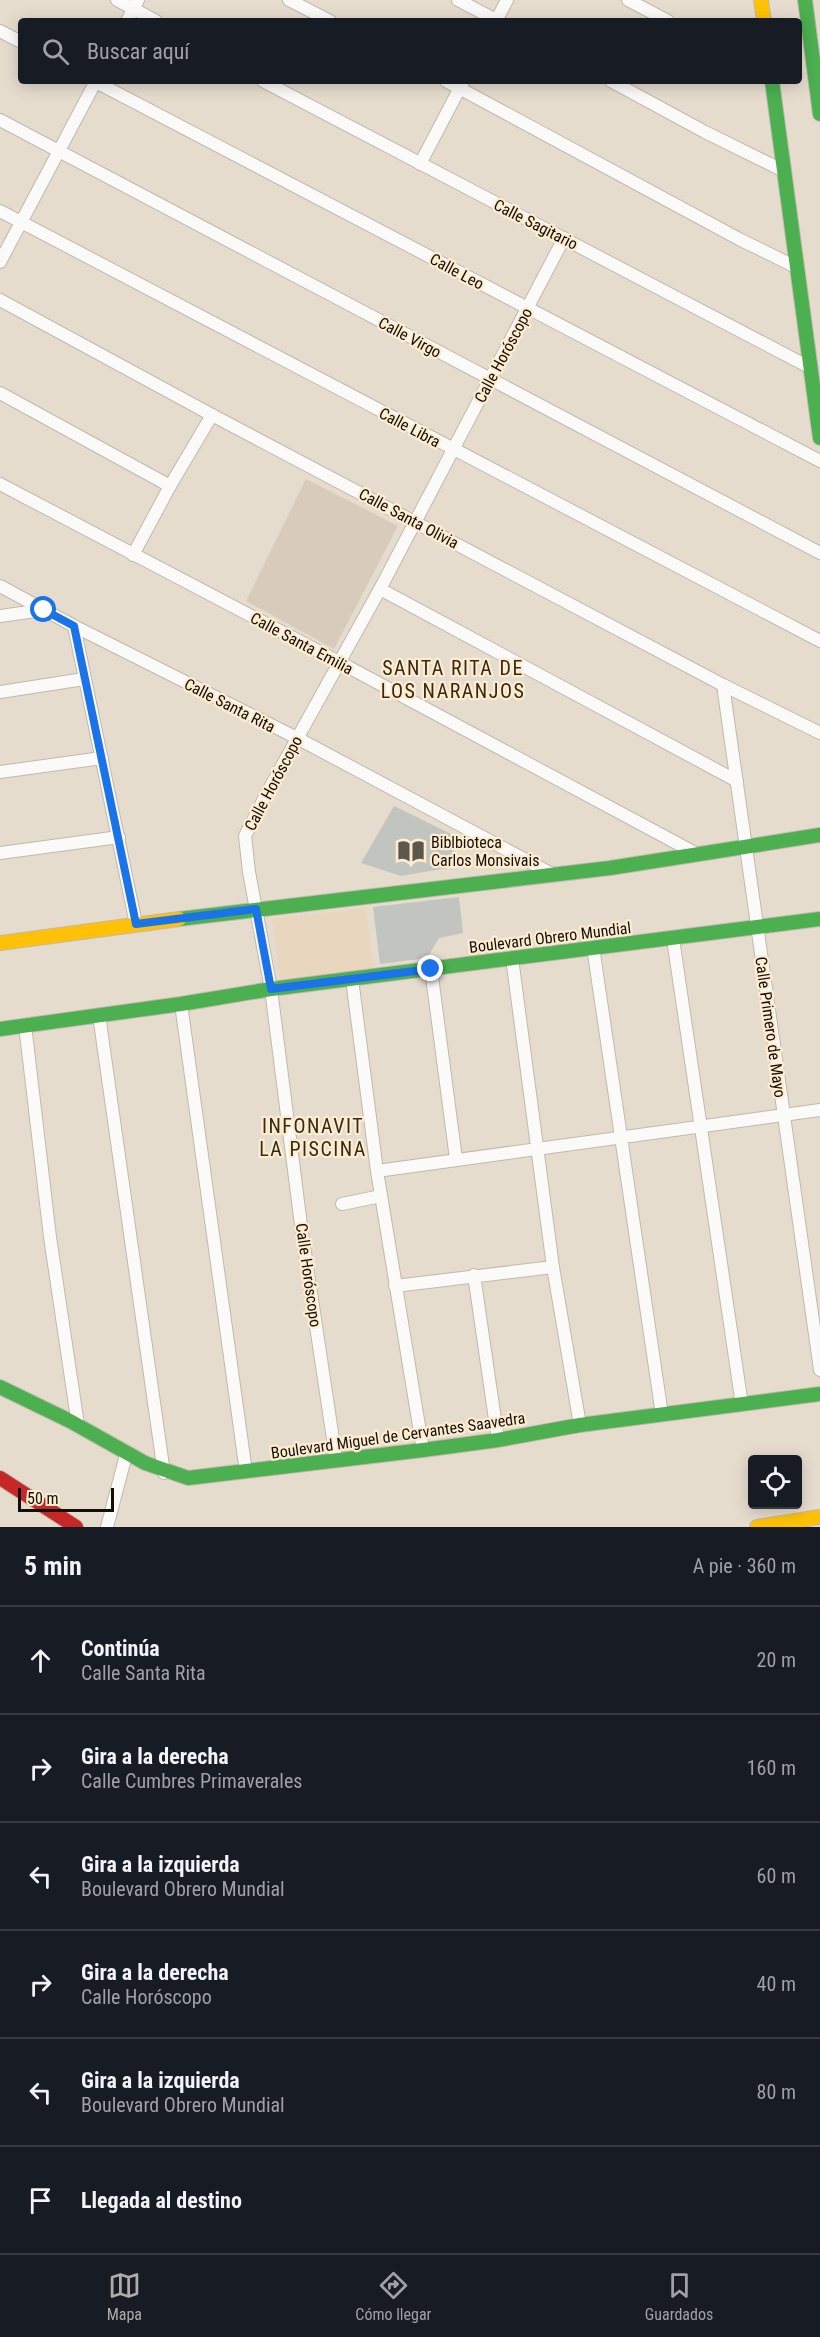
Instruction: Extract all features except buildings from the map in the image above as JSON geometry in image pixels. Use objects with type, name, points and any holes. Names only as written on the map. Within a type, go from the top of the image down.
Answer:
[{"type":"street","points":[[117,0],[136,4],[152,18]]},
{"type":"street","points":[[289,0],[324,18]]},
{"type":"street","points":[[458,0],[491,18]]},
{"type":"street","points":[[498,18],[507,0]]},
{"type":"street","points":[[628,0],[662,18]]},
{"type":"street","points":[[761,0],[764,18]]},
{"type":"street","points":[[806,0],[820,114]]},
{"type":"street","points":[[129,18],[136,4]]},
{"type":"street","points":[[0,31],[18,40]]},
{"type":"street","points":[[0,262],[93,84]]},
{"type":"street","name":"Calle Leo","points":[[101,84],[820,461]]},
{"type":"street","name":"Calle Sagitario","points":[[269,84],[809,367]]},
{"type":"street","points":[[420,164],[461,84],[739,239],[796,267]]},
{"type":"street","points":[[617,84],[705,132],[784,171]]},
{"type":"street","points":[[772,84],[820,438]]},
{"type":"street","name":"Calle Virgo","points":[[0,120],[820,553]]},
{"type":"street","name":"Calle Libra","points":[[0,212],[820,641]]},
{"type":"street","name":"Calle Horóscopo","points":[[336,1459],[301,1223],[271,989],[249,873],[246,830],[380,589],[564,238]]},
{"type":"street","name":"Calle Santa Olivia","points":[[0,300],[212,415],[723,685],[820,732]]},
{"type":"street","points":[[0,393],[170,486]]},
{"type":"street","points":[[133,555],[212,415]]},
{"type":"street","name":"Calle Santa Emilia","points":[[0,484],[697,854]]},
{"type":"street","name":"Calle Santa Rita","points":[[0,586],[74,626],[297,738],[554,875]]},
{"type":"street","points":[[380,589],[737,781]]},
{"type":"street","points":[[0,616],[44,610]]},
{"type":"street","points":[[74,626],[136,924]]},
{"type":"street","points":[[0,692],[84,679]]},
{"type":"street","name":"Calle Primero de Mayo","points":[[723,685],[782,1116],[820,1370]]},
{"type":"street","points":[[0,772],[102,758]]},
{"type":"street","points":[[0,943],[256,909],[554,875],[747,848],[820,835]]},
{"type":"street","points":[[0,853],[119,837]]},
{"type":"street","name":"Boulevard Obrero Mundial","points":[[0,1029],[271,989],[820,919]]},
{"type":"street","points":[[673,939],[742,1405]]},
{"type":"street","points":[[592,947],[662,1415]]},
{"type":"street","points":[[512,958],[553,1267],[580,1425]]},
{"type":"street","points":[[431,969],[456,1159]]},
{"type":"street","points":[[352,979],[377,1171],[423,1450]]},
{"type":"street","points":[[181,1004],[246,1472]]},
{"type":"street","points":[[99,1015],[164,1473]]},
{"type":"street","points":[[25,1026],[50,1238],[78,1425]]},
{"type":"street","points":[[377,1171],[820,1110]]},
{"type":"street","points":[[342,1204],[381,1196]]},
{"type":"street","points":[[395,1286],[553,1267]]},
{"type":"street","points":[[474,1275],[498,1440]]},
{"type":"street","name":"Boulevard Miguel de Cervantes Saavedra","points":[[0,1387],[78,1425],[126,1455],[164,1473],[188,1478],[423,1450],[498,1440],[580,1425],[820,1394]]},
{"type":"street","points":[[107,1527],[126,1455]]},
{"type":"street","points":[[0,1478],[76,1527]]},
{"type":"street","points":[[757,1527],[820,1517]]},
{"type":"shaded area","points":[[306,479],[398,526],[334,649],[246,601]]},
{"type":"shaded area","points":[[366,908],[374,969],[280,981],[272,919]]},
{"type":"traffic: fast","points":[[805,0],[820,114]]},
{"type":"traffic: fast","points":[[772,84],[820,438]]},
{"type":"traffic: fast","points":[[179,919],[610,868],[820,835]]},
{"type":"traffic: fast","points":[[0,1029],[271,989],[820,919]]},
{"type":"traffic: fast","points":[[0,1387],[70,1421],[145,1463],[188,1478],[423,1450],[498,1440],[580,1425],[820,1394]]},
{"type":"traffic: slow","points":[[761,0],[764,18]]},
{"type":"traffic: slow","points":[[0,943],[179,919]]},
{"type":"traffic: slow","points":[[757,1527],[820,1517]]},
{"type":"traffic: jam","points":[[0,1478],[76,1527]]},
{"type":"place","name":"Biblbioteca Carlos Monsivais","points":[[411,851]]},
{"type":"district","name":"SANTA RITA DE LOS NARANJOS","points":[[453,680]]},
{"type":"district","name":"INFONAVIT LA PISCINA","points":[[313,1138]]},
{"type":"route","points":[[44,610],[74,626],[136,924],[256,909],[271,989],[431,969]]}]
